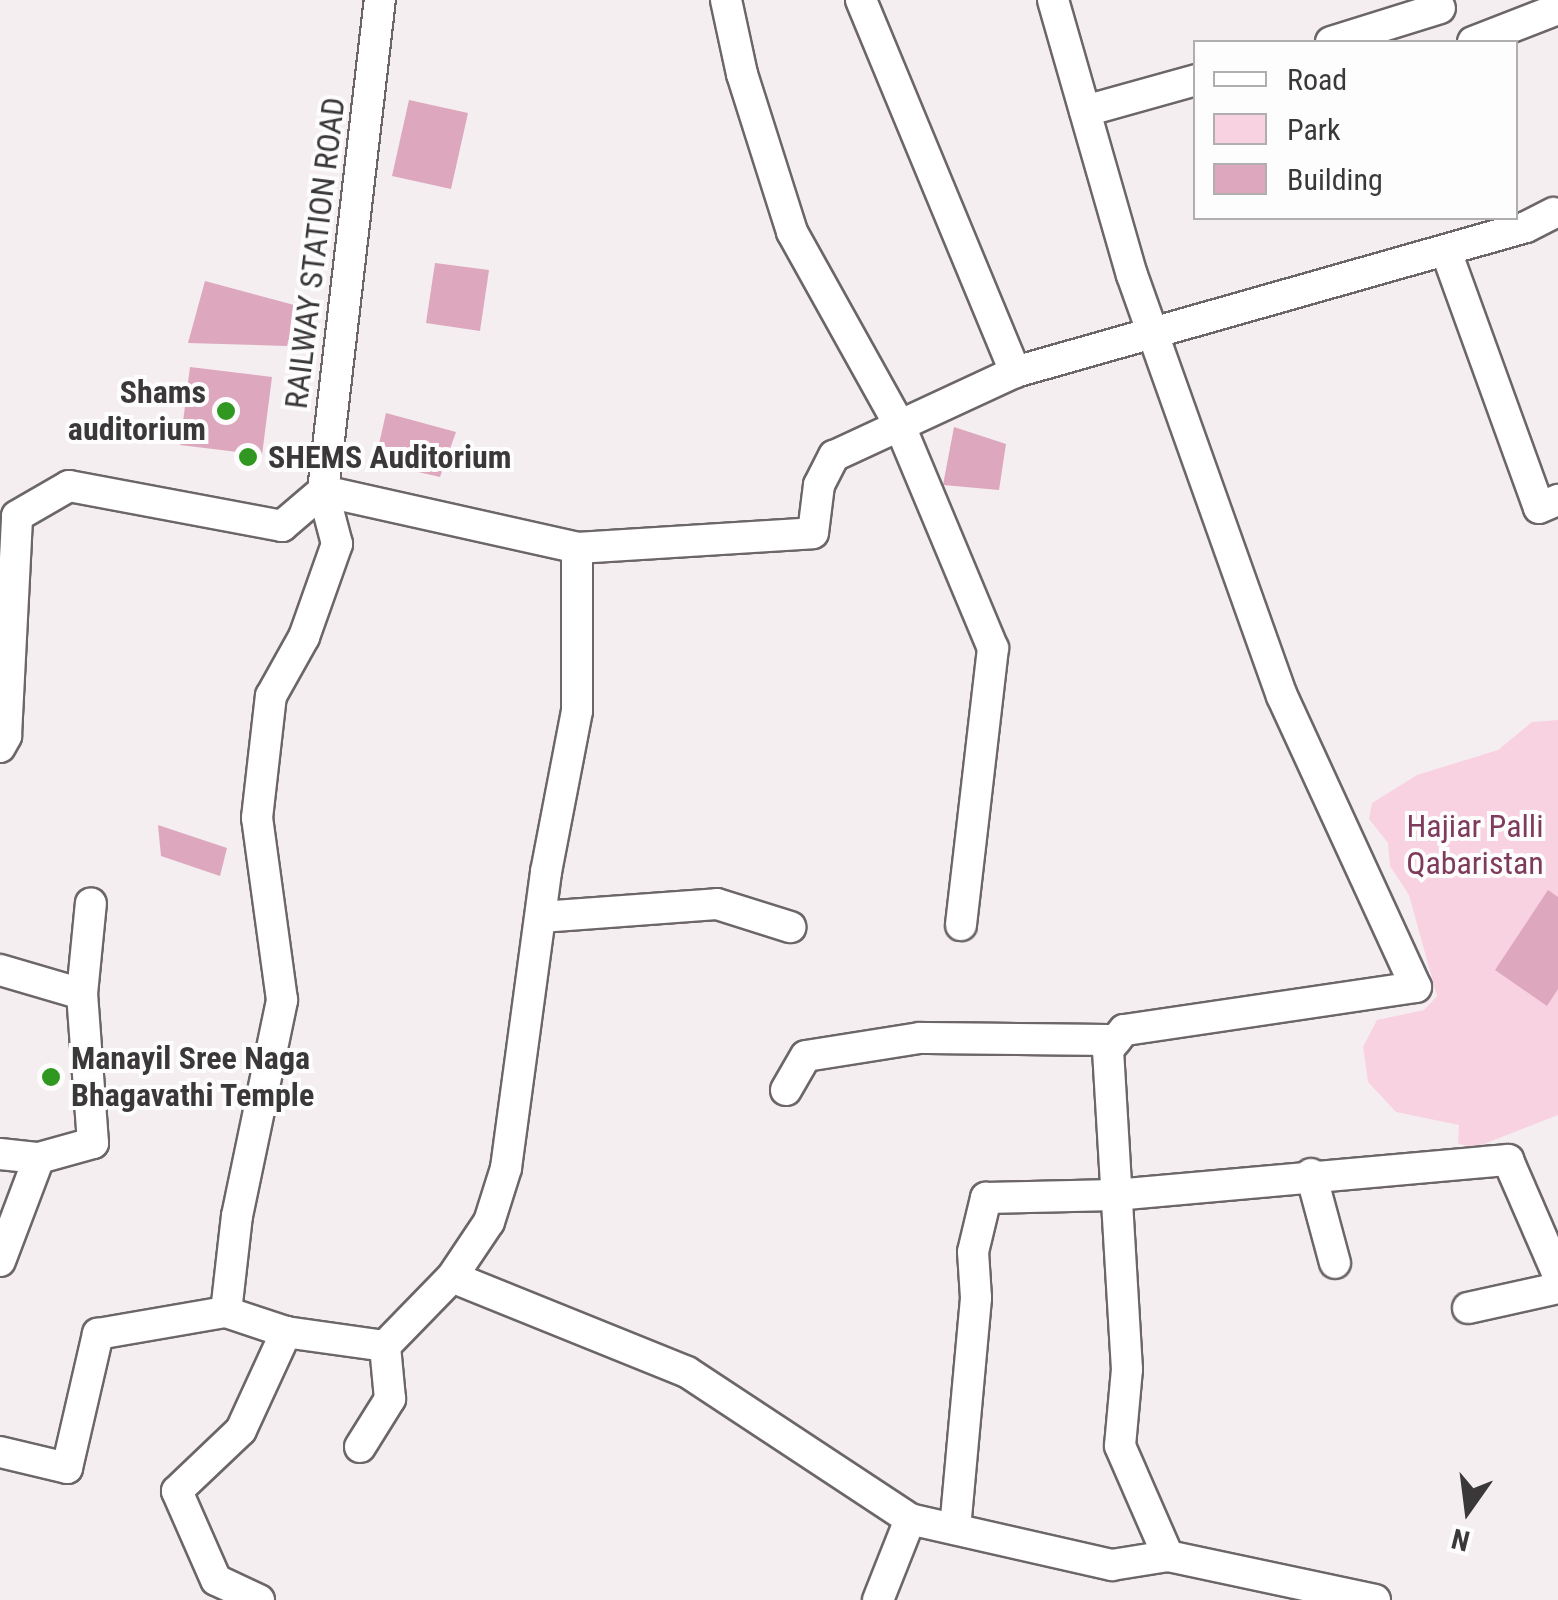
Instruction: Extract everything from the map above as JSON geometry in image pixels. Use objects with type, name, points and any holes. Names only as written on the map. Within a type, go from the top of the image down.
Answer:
[{"type":"street","name":"RAILWAY STATION ROAD","points":[[323,491],[380,0]]},
{"type":"street","points":[[726,0],[742,74],[792,232],[900,426],[993,648],[961,925]]},
{"type":"street","points":[[861,0],[1015,372]]},
{"type":"street","points":[[1053,0],[1154,336],[1282,696],[1416,987],[1124,1030],[1108,1050],[1127,1369],[1120,1446],[1168,1556]]},
{"type":"street","points":[[1337,40],[1440,8]]},
{"type":"street","points":[[1478,40],[1558,9]]},
{"type":"street","points":[[1085,111],[1193,81]]},
{"type":"street","points":[[323,491],[577,548],[813,533],[819,485],[834,456],[1015,372],[1446,251],[1554,213]]},
{"type":"street","points":[[1446,251],[1539,508],[1558,500]]},
{"type":"street","points":[[0,769],[17,516],[69,486],[282,526],[323,491]]},
{"type":"street","points":[[226,1312],[240,1198],[282,1000],[259,801],[271,696],[304,637],[337,544],[323,491]]},
{"type":"street","points":[[360,1447],[390,1399],[385,1346],[452,1277],[489,1222],[506,1168],[540,916],[577,711],[577,548]]},
{"type":"street","points":[[0,1154],[39,1158],[93,1143],[82,994],[91,902]]},
{"type":"street","points":[[540,916],[716,904],[790,927]]},
{"type":"street","points":[[0,970],[82,994]]},
{"type":"street","points":[[786,1090],[806,1056],[920,1038],[1116,1040]]},
{"type":"street","points":[[0,1261],[39,1158]]},
{"type":"street","points":[[956,1530],[976,1298],[973,1252],[986,1198],[1114,1195],[1311,1174],[1508,1160],[1558,1275]]},
{"type":"street","points":[[1311,1174],[1334,1263]]},
{"type":"street","points":[[452,1277],[687,1372],[910,1519],[1112,1565],[1168,1556],[1375,1600]]},
{"type":"street","points":[[1468,1308],[1558,1288]]},
{"type":"street","points":[[0,1452],[67,1468],[98,1334],[226,1312],[286,1332],[385,1346]]},
{"type":"street","points":[[260,1600],[216,1580],[177,1491],[241,1430],[286,1332]]},
{"type":"street","points":[[878,1600],[910,1519]]},
{"type":"green space","name":"Hajiar Palli Qabaristan","points":[[1558,720],[1558,1115],[1476,1147],[1458,1144],[1459,1125],[1396,1112],[1368,1082],[1363,1047],[1377,1020],[1424,1010],[1437,996],[1409,895],[1390,866],[1388,843],[1369,819],[1372,803],[1417,775],[1498,750],[1532,722]]},
{"type":"building","points":[[409,100],[468,113],[451,189],[392,176]]},
{"type":"building","points":[[435,263],[489,270],[480,331],[426,323]]},
{"type":"building","points":[[205,281],[298,306],[287,346],[188,343]]},
{"type":"building","name":"Shams auditorium","points":[[190,367],[272,377],[262,455],[180,445]]},
{"type":"building","points":[[386,413],[456,432],[440,477],[375,462]]},
{"type":"building","points":[[954,427],[1006,444],[999,490],[943,485]]},
{"type":"building","points":[[158,825],[227,848],[220,876],[161,856]]},
{"type":"building","points":[[1548,890],[1558,897],[1558,989],[1547,1006],[1495,970]]},
{"type":"place","name":"Shams auditorium","points":[[226,411]]},
{"type":"place","name":"SHEMS Auditorium","points":[[248,457]]},
{"type":"place","name":"Manayil Sree Naga Bhagavathi Temple","points":[[51,1077]]}]
